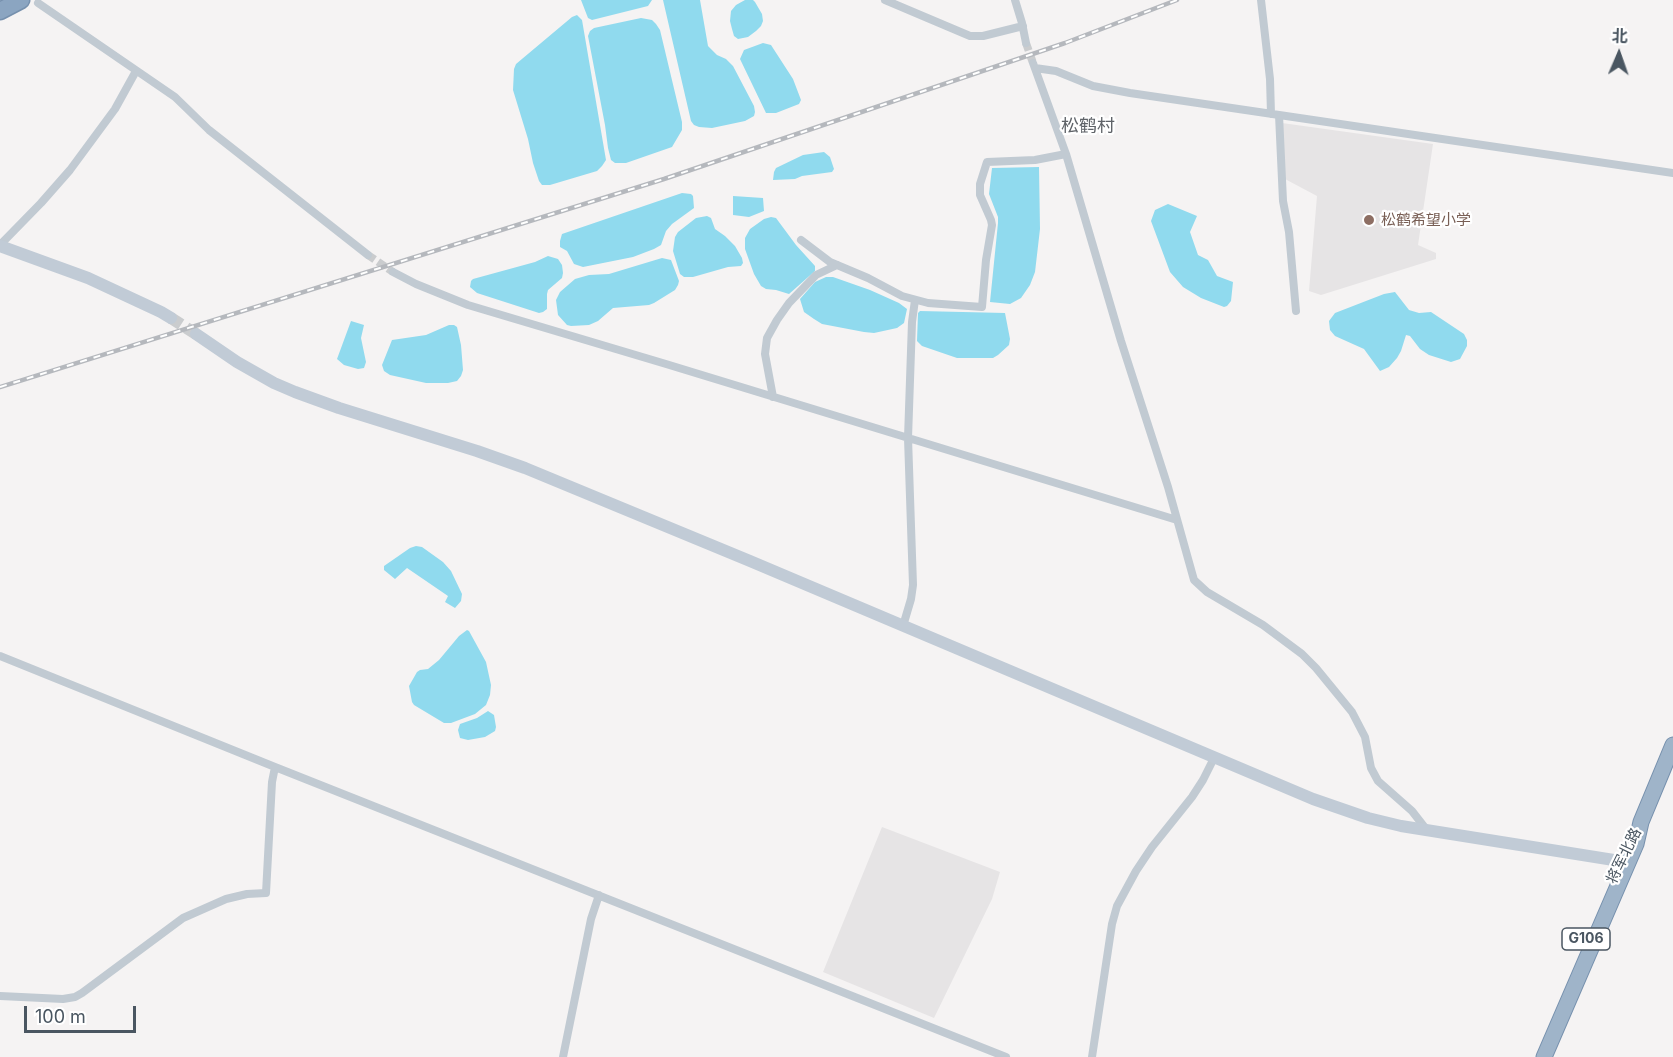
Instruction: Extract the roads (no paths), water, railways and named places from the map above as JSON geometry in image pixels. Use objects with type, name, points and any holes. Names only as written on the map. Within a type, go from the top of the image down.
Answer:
[{"type":"highway","points":[[0,11],[21,0]]},
{"type":"highway","name":"G106","points":[[1641,822],[1673,745]]},
{"type":"highway","name":"将军北路","points":[[1534,1057],[1628,840],[1641,822]]},
{"type":"highway","name":"将军北路","points":[[1544,1057],[1636,844],[1641,822]]},
{"type":"main road","points":[[0,245],[88,278],[171,318]]},
{"type":"main road","points":[[196,334],[237,362],[295,392],[339,408],[477,450],[525,468],[1331,806],[1387,823],[1620,861]]},
{"type":"street","points":[[885,0],[970,36],[983,36],[1023,26]]},
{"type":"street","points":[[1015,0],[1026,43]]},
{"type":"street","points":[[1261,0],[1283,201],[1289,232],[1296,311]]},
{"type":"street","points":[[38,3],[174,98],[208,129],[368,255]]},
{"type":"street","points":[[1426,830],[1412,811],[1378,781],[1371,768],[1365,737],[1352,712],[1316,668],[1302,654],[1263,624],[1207,592],[1198,585],[1192,574],[1168,487],[1121,340],[1066,154],[1034,66],[1056,71],[1093,86],[1130,93],[1673,173]]},
{"type":"street","points":[[0,245],[70,170],[115,110],[136,71]]},
{"type":"street","points":[[801,240],[830,262],[902,296],[938,304],[982,307],[992,225],[980,195],[980,184],[987,162],[1035,160],[1066,154]]},
{"type":"street","points":[[773,396],[765,354],[767,338],[789,303],[816,275],[837,265]]},
{"type":"street","points":[[393,272],[468,305],[1177,520]]},
{"type":"street","points":[[903,626],[913,593],[908,438],[912,322],[915,300]]},
{"type":"street","points":[[0,656],[1006,1057]]},
{"type":"street","points":[[1092,1057],[1112,924],[1117,906],[1136,871],[1192,796],[1214,758]]},
{"type":"street","points":[[0,996],[63,999],[75,997],[183,918],[226,899],[247,894],[266,893],[272,782],[275,767]]},
{"type":"street","points":[[563,1057],[591,919],[599,895]]},
{"type":"water","points":[[581,0],[652,0],[648,6],[592,20],[588,18]]},
{"type":"water","points":[[663,0],[700,0],[708,46],[733,66],[754,106],[754,116],[745,121],[712,128],[694,125],[691,121]]},
{"type":"water","points":[[745,0],[755,2],[763,21],[761,26],[748,37],[738,39],[734,36],[730,21],[731,11]]},
{"type":"water","points":[[577,15],[582,20],[606,160],[597,171],[550,185],[542,185],[533,163],[513,90],[514,69],[516,64]]},
{"type":"water","points":[[641,18],[652,20],[660,30],[682,130],[672,147],[626,163],[615,163],[611,160],[608,148],[588,36],[594,28]]},
{"type":"water","points":[[763,43],[771,45],[793,79],[801,100],[799,104],[776,113],[766,113],[740,59],[744,50]]},
{"type":"water","points":[[824,152],[830,157],[834,169],[832,172],[795,179],[773,180],[776,168],[803,155]]},
{"type":"water","points":[[1039,167],[1040,229],[1035,272],[1021,298],[1010,304],[990,302],[998,223],[989,194],[992,168]]},
{"type":"water","points":[[682,193],[693,196],[694,208],[672,224],[666,231],[661,245],[654,249],[633,257],[583,267],[574,264],[567,251],[560,247],[562,234]]},
{"type":"water","points":[[733,196],[763,198],[764,211],[749,217],[733,215]]},
{"type":"water","points":[[1168,204],[1197,216],[1190,232],[1198,255],[1208,260],[1217,276],[1233,282],[1231,301],[1227,306],[1224,307],[1201,298],[1183,287],[1170,272],[1151,221],[1155,210]]},
{"type":"water","points":[[707,216],[711,218],[715,229],[735,246],[743,263],[741,266],[684,277],[680,274],[673,251],[675,237],[696,218]]},
{"type":"water","points":[[771,217],[776,218],[815,266],[815,271],[789,294],[761,286],[745,249],[745,238],[750,229]]},
{"type":"water","points":[[548,256],[558,259],[563,273],[562,278],[548,290],[547,309],[543,312],[539,313],[477,293],[470,287],[473,279],[535,262]]},
{"type":"water","points":[[662,258],[671,260],[679,281],[675,290],[654,303],[613,308],[598,321],[589,325],[567,325],[558,315],[556,300],[560,292],[575,279],[589,275],[609,274]]},
{"type":"water","points":[[826,277],[833,277],[870,290],[899,303],[907,309],[904,323],[897,328],[874,333],[822,324],[804,312],[800,299],[815,282]]},
{"type":"water","points":[[1395,292],[1409,310],[1419,313],[1431,312],[1464,334],[1467,346],[1460,359],[1451,362],[1429,355],[1420,349],[1410,336],[1406,335],[1397,358],[1389,367],[1380,371],[1364,349],[1335,336],[1330,330],[1329,321],[1335,313]]},
{"type":"water","points":[[920,311],[1005,313],[1009,345],[993,358],[957,358],[922,346],[917,341]]},
{"type":"water","points":[[351,321],[364,325],[361,338],[366,362],[364,368],[358,369],[344,365],[337,359]]},
{"type":"water","points":[[449,325],[457,327],[461,345],[463,370],[457,381],[426,383],[390,375],[384,371],[382,365],[392,340],[426,335]]},
{"type":"water","points":[[416,546],[422,547],[443,562],[451,571],[462,594],[461,601],[455,608],[445,602],[448,596],[407,568],[395,579],[384,570],[384,566]]},
{"type":"water","points":[[467,630],[486,662],[491,685],[490,695],[486,705],[475,714],[451,723],[444,723],[414,705],[409,686],[417,672],[428,669],[439,660]]},
{"type":"water","points":[[488,711],[494,715],[495,731],[485,737],[468,740],[460,738],[458,730],[460,724]]},
{"type":"tunnel","points":[[1026,43],[1033,63]]},
{"type":"tunnel","points":[[368,255],[393,272]]},
{"type":"tunnel","points":[[171,318],[196,334]]},
{"type":"railway","points":[[0,387],[664,179],[1065,43],[1177,0]]},
{"type":"place","name":"松鹤希望小学","points":[[1369,220]]},
{"type":"district","name":"松鹤村","points":[[1088,127]]}]
